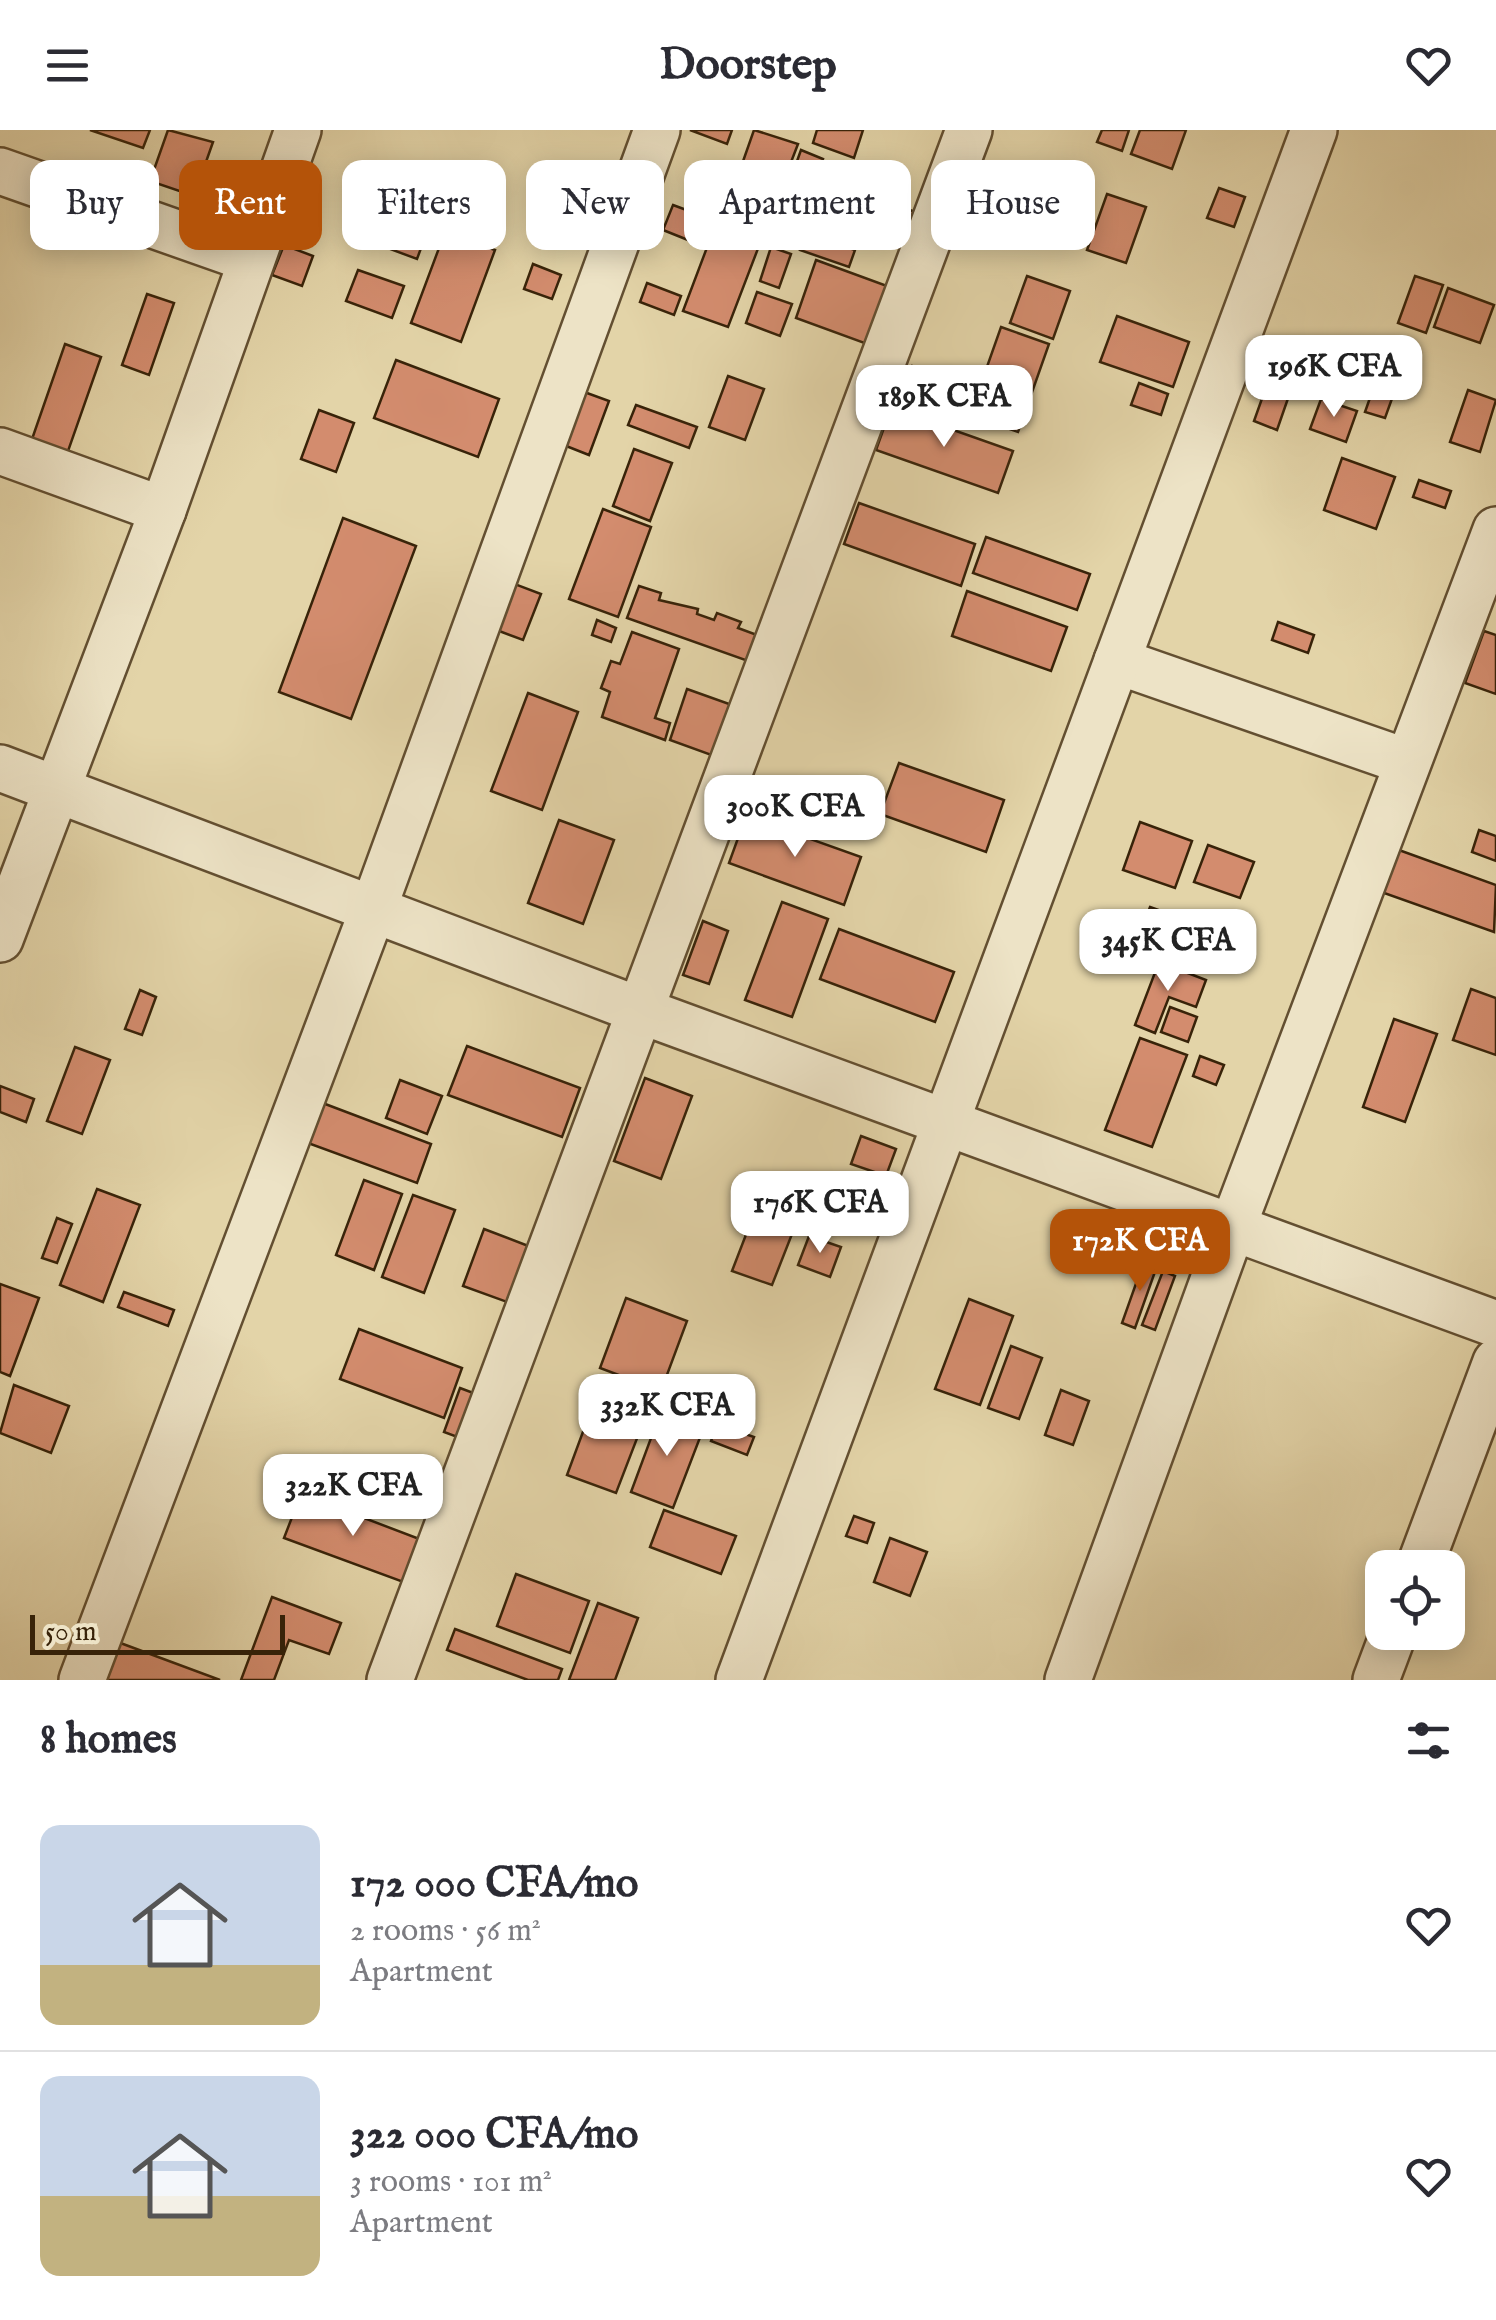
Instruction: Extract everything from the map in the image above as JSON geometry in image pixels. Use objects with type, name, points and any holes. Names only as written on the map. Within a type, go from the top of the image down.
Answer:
[{"type":"street","points":[[0,939],[163,510],[298,130]]},
{"type":"street","points":[[82,1680],[374,907],[658,130]]},
{"type":"street","points":[[390,1680],[970,130]]},
{"type":"street","points":[[739,1680],[1314,130]]},
{"type":"street","points":[[0,172],[250,259]]},
{"type":"street","points":[[0,451],[163,510]]},
{"type":"street","points":[[1068,1680],[1232,1226],[1496,530]]},
{"type":"street","points":[[1117,661],[1407,762]]},
{"type":"street","points":[[0,768],[639,1010],[1496,1324]]},
{"type":"street","points":[[1425,1550],[1496,1362]]},
{"type":"street","points":[[1376,1680],[1387,1650]]},
{"type":"building","points":[[90,130],[150,130],[143,148]]},
{"type":"building","points":[[168,130],[213,142],[207,160],[179,160],[179,191],[159,184],[157,160]]},
{"type":"building","points":[[690,130],[732,130],[727,144]]},
{"type":"building","points":[[754,130],[798,144],[792,160],[743,160]]},
{"type":"building","points":[[817,130],[863,130],[854,158],[813,143]]},
{"type":"building","points":[[1102,130],[1129,130],[1122,151],[1097,142]]},
{"type":"building","points":[[1140,130],[1186,130],[1172,169],[1131,154]]},
{"type":"building","points":[[801,150],[823,159],[823,160],[797,160]]},
{"type":"building","points":[[1219,188],[1245,197],[1234,227],[1207,218]]},
{"type":"building","points":[[1107,194],[1146,207],[1126,263],[1087,250],[1095,250],[1095,228]]},
{"type":"building","points":[[673,205],[684,209],[684,238],[664,228]]},
{"type":"building","points":[[282,250],[313,256],[302,286],[272,275]]},
{"type":"building","points":[[393,250],[420,250],[417,259]]},
{"type":"building","points":[[438,250],[495,250],[461,342],[411,323]]},
{"type":"building","points":[[706,250],[757,250],[728,327],[683,311]]},
{"type":"building","points":[[770,250],[791,254],[779,288],[760,281]]},
{"type":"building","points":[[800,250],[855,250],[849,267]]},
{"type":"building","points":[[816,260],[887,286],[867,344],[796,318]]},
{"type":"building","points":[[533,264],[561,275],[552,299],[524,289]]},
{"type":"building","points":[[358,270],[404,286],[392,318],[346,301]]},
{"type":"building","points":[[1027,276],[1070,291],[1053,339],[1010,323]]},
{"type":"building","points":[[1415,276],[1443,285],[1426,333],[1398,323]]},
{"type":"building","points":[[647,283],[681,296],[674,315],[640,302]]},
{"type":"building","points":[[1448,288],[1494,305],[1480,343],[1434,327]]},
{"type":"building","points":[[757,292],[792,304],[780,336],[746,323]]},
{"type":"building","points":[[147,294],[174,303],[149,375],[122,365]]},
{"type":"building","points":[[1117,316],[1189,342],[1173,387],[1100,362]]},
{"type":"building","points":[[1001,327],[1049,344],[1018,432],[970,415]]},
{"type":"building","points":[[65,344],[101,357],[67,454],[31,442]]},
{"type":"building","points":[[1354,346],[1377,354],[1369,378],[1346,369]]},
{"type":"building","points":[[396,360],[499,399],[478,457],[374,418]]},
{"type":"building","points":[[1383,361],[1403,368],[1385,418],[1365,412]]},
{"type":"building","points":[[912,366],[971,387],[961,416],[901,394]]},
{"type":"building","points":[[728,376],[764,389],[745,440],[709,427]]},
{"type":"building","points":[[1270,376],[1293,384],[1277,430],[1254,421]]},
{"type":"building","points":[[1139,383],[1168,394],[1161,415],[1131,405]]},
{"type":"building","points":[[576,389],[609,401],[589,455],[556,442]]},
{"type":"building","points":[[1468,390],[1496,400],[1480,452],[1450,442]]},
{"type":"building","points":[[1321,399],[1357,411],[1346,442],[1310,429]]},
{"type":"building","points":[[636,405],[697,427],[689,448],[628,425]]},
{"type":"building","points":[[891,408],[1013,451],[998,493],[876,450]]},
{"type":"building","points":[[319,410],[354,423],[336,472],[301,459]]},
{"type":"building","points":[[634,449],[672,463],[650,521],[613,506]]},
{"type":"building","points":[[1342,458],[1395,477],[1376,529],[1324,510]]},
{"type":"building","points":[[1419,480],[1451,491],[1445,508],[1413,497]]},
{"type":"building","points":[[859,503],[975,544],[961,586],[844,544]]},
{"type":"building","points":[[603,509],[651,527],[618,617],[569,599]]},
{"type":"building","points":[[343,518],[416,546],[351,719],[279,692]]},
{"type":"building","points":[[986,537],[1090,574],[1077,610],[973,573]]},
{"type":"building","points":[[504,580],[541,594],[523,640],[486,626]]},
{"type":"building","points":[[639,586],[661,593],[659,600],[698,609],[697,614],[714,620],[717,613],[741,622],[738,628],[757,635],[748,661],[627,618]]},
{"type":"building","points":[[967,591],[1067,627],[1051,671],[952,636]]},
{"type":"building","points":[[597,620],[616,628],[611,642],[592,635]]},
{"type":"building","points":[[1278,622],[1314,635],[1308,653],[1272,640]]},
{"type":"building","points":[[1484,631],[1496,635],[1496,694],[1465,683]]},
{"type":"building","points":[[632,632],[679,649],[655,718],[670,723],[665,740],[602,717],[610,692],[601,688],[611,661],[620,664]]},
{"type":"building","points":[[687,689],[732,705],[714,756],[670,740]]},
{"type":"building","points":[[528,693],[578,712],[542,810],[491,791]]},
{"type":"building","points":[[899,763],[1004,800],[986,852],[880,814]]},
{"type":"building","points":[[746,816],[861,857],[844,905],[729,863]]},
{"type":"building","points":[[559,820],[614,840],[583,924],[528,903]]},
{"type":"building","points":[[1140,822],[1192,841],[1175,888],[1123,870]]},
{"type":"building","points":[[1479,830],[1496,836],[1496,861],[1472,852]]},
{"type":"building","points":[[1208,845],[1254,862],[1240,898],[1194,882]]},
{"type":"building","points":[[1385,845],[1496,885],[1494,932],[1370,888]]},
{"type":"building","points":[[782,902],[828,919],[792,1017],[745,1000]]},
{"type":"building","points":[[1150,907],[1167,913],[1161,931],[1143,925]]},
{"type":"building","points":[[703,921],[728,931],[709,984],[683,975]]},
{"type":"building","points":[[839,929],[954,972],[935,1022],[820,979]]},
{"type":"building","points":[[1164,933],[1192,943],[1184,967],[1155,957]]},
{"type":"building","points":[[1159,962],[1206,980],[1196,1007],[1169,997],[1155,1033],[1135,1025]]},
{"type":"building","points":[[1471,989],[1496,998],[1496,1055],[1453,1040]]},
{"type":"building","points":[[140,990],[156,997],[142,1035],[125,1029]]},
{"type":"building","points":[[1170,1007],[1197,1017],[1188,1042],[1161,1032]]},
{"type":"building","points":[[1394,1019],[1437,1034],[1405,1122],[1363,1107]]},
{"type":"building","points":[[1140,1038],[1187,1055],[1152,1147],[1105,1130]]},
{"type":"building","points":[[467,1046],[580,1088],[562,1137],[448,1095]]},
{"type":"building","points":[[75,1047],[110,1060],[82,1134],[47,1121]]},
{"type":"building","points":[[1200,1056],[1224,1065],[1216,1085],[1193,1076]]},
{"type":"building","points":[[645,1078],[692,1096],[661,1179],[614,1161]]},
{"type":"building","points":[[400,1080],[442,1096],[427,1134],[386,1118]]},
{"type":"building","points":[[0,1086],[34,1099],[26,1122],[0,1112]]},
{"type":"building","points":[[312,1099],[431,1144],[417,1183],[297,1139]]},
{"type":"building","points":[[861,1136],[896,1149],[886,1176],[851,1164]]},
{"type":"building","points":[[364,1180],[402,1194],[374,1270],[336,1255]]},
{"type":"building","points":[[97,1189],[140,1205],[103,1302],[60,1285]]},
{"type":"building","points":[[413,1195],[455,1210],[424,1293],[382,1277]]},
{"type":"building","points":[[57,1218],[72,1224],[57,1263],[42,1258]]},
{"type":"building","points":[[752,1219],[792,1234],[772,1285],[732,1271]]},
{"type":"building","points":[[484,1229],[531,1247],[510,1303],[463,1286]]},
{"type":"building","points":[[809,1236],[841,1247],[830,1277],[798,1265]]},
{"type":"building","points":[[1144,1261],[1157,1266],[1135,1328],[1122,1323]]},
{"type":"building","points":[[1163,1271],[1175,1276],[1155,1330],[1142,1325]]},
{"type":"building","points":[[0,1284],[39,1298],[10,1376],[0,1372]]},
{"type":"building","points":[[124,1292],[174,1310],[168,1326],[118,1307]]},
{"type":"building","points":[[626,1298],[687,1321],[661,1391],[600,1368]]},
{"type":"building","points":[[969,1299],[1013,1316],[980,1405],[935,1389]]},
{"type":"building","points":[[359,1329],[462,1368],[444,1418],[340,1379]]},
{"type":"building","points":[[1011,1346],[1042,1358],[1019,1419],[988,1408]]},
{"type":"building","points":[[601,1383],[651,1402],[616,1493],[567,1475]]},
{"type":"building","points":[[14,1385],[69,1406],[51,1453],[0,1433]]},
{"type":"building","points":[[460,1388],[476,1394],[460,1438],[444,1432]]},
{"type":"building","points":[[1061,1390],[1089,1401],[1073,1445],[1045,1435]]},
{"type":"building","points":[[661,1411],[704,1427],[673,1508],[631,1492]]},
{"type":"building","points":[[717,1424],[754,1437],[747,1455],[711,1441]]},
{"type":"building","points":[[301,1494],[422,1540],[406,1583],[284,1538]]},
{"type":"building","points":[[664,1510],[736,1536],[721,1574],[650,1547]]},
{"type":"building","points":[[854,1516],[874,1523],[867,1543],[846,1536]]},
{"type":"building","points":[[890,1538],[927,1552],[910,1596],[874,1582]]},
{"type":"building","points":[[516,1574],[589,1601],[570,1653],[497,1626]]},
{"type":"building","points":[[272,1597],[341,1623],[329,1654],[289,1640],[274,1680],[241,1680]]},
{"type":"building","points":[[598,1603],[638,1618],[615,1680],[569,1680]]},
{"type":"building","points":[[455,1629],[562,1669],[558,1680],[528,1680],[447,1650]]},
{"type":"building","points":[[115,1641],[220,1680],[101,1680]]}]
